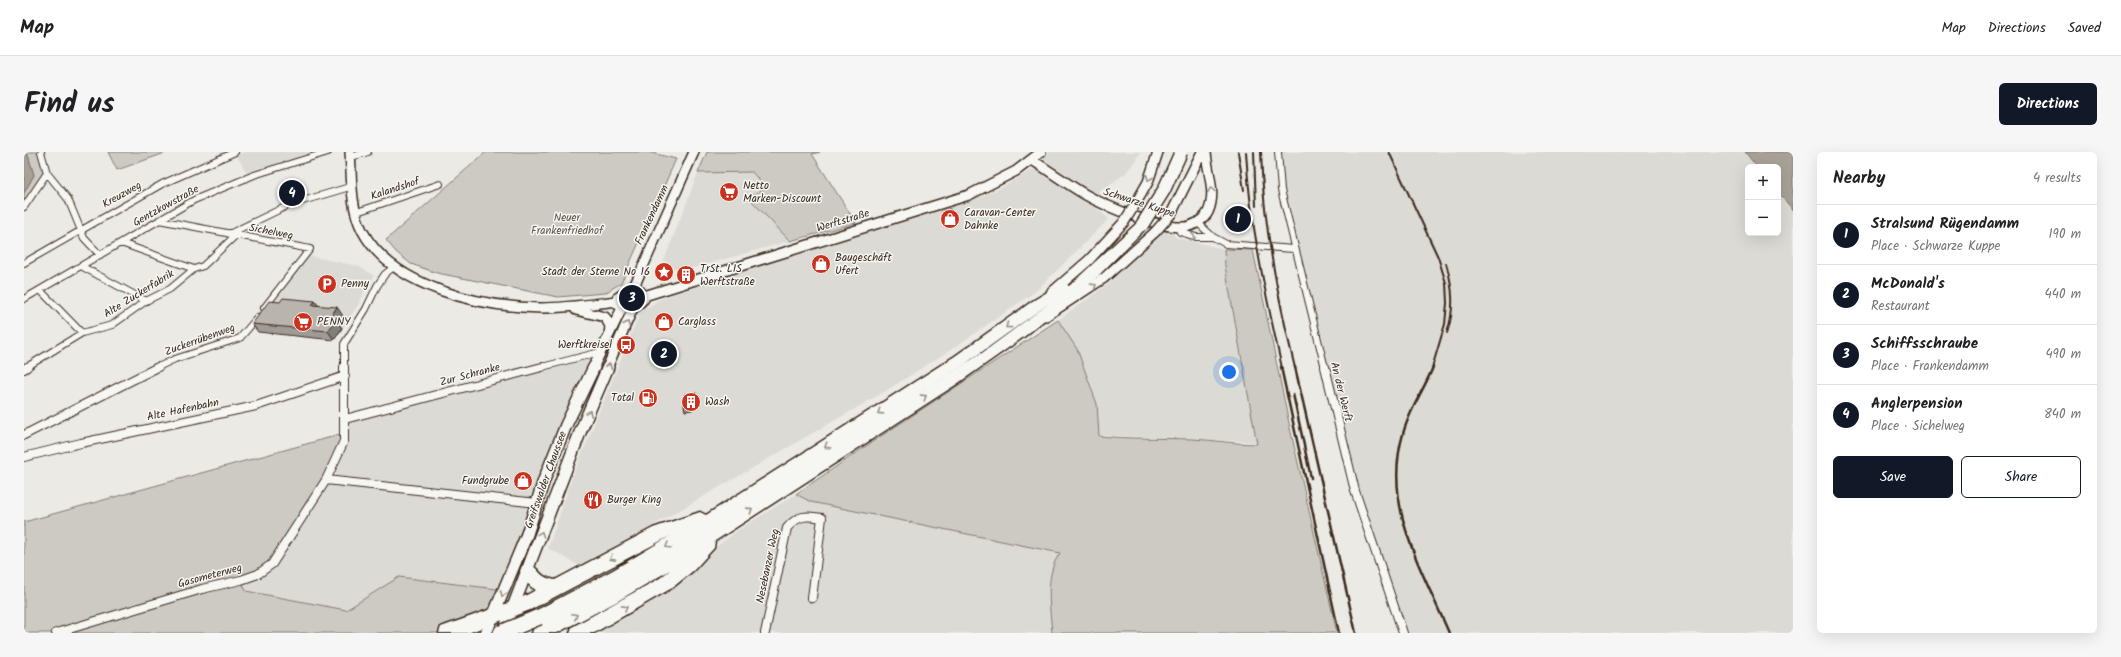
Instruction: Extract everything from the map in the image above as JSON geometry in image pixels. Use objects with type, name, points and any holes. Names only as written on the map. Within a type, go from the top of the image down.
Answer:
[{"type":"highway","points":[[502,633],[539,625],[623,589],[717,531],[924,397],[1026,328],[1084,282],[1142,225],[1164,193],[1175,171],[1181,152]]},
{"type":"highway","points":[[539,625],[725,511],[960,360],[1040,303],[1111,256]]},
{"type":"highway","points":[[447,633],[513,610],[659,534],[725,511]]},
{"type":"highway","points":[[578,633],[666,583],[688,565],[717,531]]},
{"type":"highway","points":[[528,570],[534,581],[539,585],[557,588]]},
{"type":"main road","name":"Frankendamm","points":[[633,289],[645,259],[694,152]]},
{"type":"main road","name":"Werftstraße","points":[[644,296],[949,202],[990,185],[1032,160],[1041,152]]},
{"type":"main road","points":[[1040,303],[1089,260],[1124,222],[1148,182],[1158,152]]},
{"type":"main road","points":[[1026,328],[1101,282],[1124,263],[1155,232],[1170,214],[1196,167],[1202,152]]},
{"type":"main road","points":[[1197,222],[1208,213],[1212,199],[1206,165],[1206,152]]},
{"type":"main road","points":[[351,154],[353,186],[357,212],[367,239],[379,253],[395,266],[422,283],[467,297],[524,307],[564,308],[624,305],[642,303],[644,296],[640,291],[633,289],[622,293],[624,305]]},
{"type":"main road","name":"Schwarze Kuppe","points":[[1032,160],[1095,200],[1145,218],[1178,226],[1185,227],[1197,222]]},
{"type":"main road","name":"Greifswalder Chaussee","points":[[486,633],[527,534],[544,480],[566,425],[608,335],[616,325],[624,305]]},
{"type":"main road","name":"Greifswalder Chaussee","points":[[502,633],[513,610],[581,430],[624,305]]},
{"type":"main road","points":[[564,308],[604,317],[610,326],[608,335]]},
{"type":"street","points":[[41,152],[47,173],[69,201],[80,230],[89,248],[100,255]]},
{"type":"street","name":"Kreuzweg","points":[[24,263],[162,184],[235,152]]},
{"type":"street","name":"Gentzkowstraße","points":[[24,299],[194,200],[233,183],[328,152]]},
{"type":"street","points":[[351,154],[368,152]]},
{"type":"street","name":"An der Werft","points":[[1278,152],[1281,190],[1294,249],[1355,491],[1403,633]]},
{"type":"street","points":[[24,207],[47,173]]},
{"type":"street","name":"Kalandshof","points":[[357,212],[440,184]]},
{"type":"street","name":"Sichelweg","points":[[233,235],[267,213],[321,192],[353,186]]},
{"type":"street","name":"Sichelweg","points":[[159,220],[310,249]]},
{"type":"street","name":"Schwarze Kuppe","points":[[1197,222],[1213,237],[1223,243],[1231,245],[1294,249]]},
{"type":"street","name":"Schwarze Kuppe","points":[[1178,226],[1180,232],[1188,236],[1201,238],[1213,237]]},
{"type":"street","points":[[194,269],[204,266],[233,235]]},
{"type":"street","name":"Alte Zuckerfabrik","points":[[121,243],[194,269]]},
{"type":"street","name":"Zuckerrübenweg","points":[[24,435],[174,359],[240,338],[310,249]]},
{"type":"street","points":[[81,266],[146,301]]},
{"type":"street","name":"Gasometerweg","points":[[56,633],[241,580],[258,574],[272,564],[326,480],[344,441],[344,344],[366,309],[377,286],[395,266]]},
{"type":"street","name":"Alte Zuckerfabrik","points":[[24,369],[82,333],[112,325],[146,301],[170,289],[194,269]]},
{"type":"street","points":[[40,290],[82,333]]},
{"type":"street","name":"Zur Schranke","points":[[345,419],[600,352]]},
{"type":"street","name":"Alte Hafenbahn","points":[[24,457],[114,434],[161,426],[256,406],[345,376]]},
{"type":"street","points":[[326,480],[537,503]]},
{"type":"street","name":"Nesebanzer Weg","points":[[765,633],[787,528],[794,518],[800,515],[822,518],[812,598]]},
{"type":"shaded area","points":[[24,152],[27,152],[34,175],[24,193]]},
{"type":"shaded area","points":[[245,152],[316,152],[247,173],[236,155]]},
{"type":"shaded area","points":[[1049,152],[1141,152],[1126,173],[1087,200],[1109,219],[1036,291],[955,347],[884,392],[581,567],[548,548],[572,478],[637,320],[643,312],[658,300],[979,197],[1001,188],[1045,162],[1042,159]]},
{"type":"shaded area","points":[[1278,152],[1745,152],[1755,164],[1745,164],[1745,236],[1781,236],[1781,196],[1793,210],[1793,633],[1403,633],[1355,491],[1281,190]]},
{"type":"shaded area","points":[[1745,152],[1793,152],[1793,210],[1781,196],[1781,164],[1755,164]]},
{"type":"shaded area","points":[[752,171],[766,188],[749,197],[790,241],[686,270],[672,268],[664,261],[698,173]]},
{"type":"shaded area","points":[[1166,228],[1172,231],[1175,237],[1224,249],[1225,266],[1257,442],[1098,435],[1058,320],[1108,284]]},
{"type":"shaded area","name":"Penny","points":[[309,256],[358,266],[374,276],[365,289],[360,302],[335,340],[258,332],[275,310],[271,307]]},
{"type":"shaded area","points":[[600,352],[505,590],[399,577],[346,610],[246,591],[241,580],[339,454],[345,419]]},
{"type":"shaded area","points":[[796,494],[811,502],[1061,553],[1049,582],[1052,633],[595,633],[671,587],[699,565],[716,547],[738,530]]},
{"type":"green space","points":[[27,152],[41,152],[47,173],[24,207],[24,193],[34,175]]},
{"type":"green space","points":[[108,152],[168,152],[117,170]]},
{"type":"green space","name":"Neuer Frankenfriedhof","points":[[486,152],[648,152],[676,159],[621,283],[605,293],[558,297],[437,273],[411,264],[396,252],[386,240]]},
{"type":"green space","points":[[707,152],[820,152],[812,154],[856,223],[790,241],[748,197],[766,188],[752,172],[698,173]]},
{"type":"green space","points":[[1224,249],[1253,250],[1290,428],[1337,633],[1052,633],[1049,602],[1050,581],[1055,562],[1060,553],[811,502],[796,494],[872,442],[1058,320],[1077,349],[1097,404],[1099,436],[1192,439],[1257,444],[1225,266]]},
{"type":"green space","points":[[346,433],[339,454],[272,564],[241,580],[246,591],[346,610],[399,577],[505,590],[493,618],[447,633],[24,633],[24,522]]},
{"type":"building","points":[[950,209],[956,217],[949,219],[943,211]]},
{"type":"building","points":[[1235,210],[1244,210],[1245,219],[1236,218]]},
{"type":"building","name":"PENNY","points":[[283,298],[315,301],[312,305],[337,307],[329,319],[336,320],[328,331],[252,324],[269,301],[280,302]]},
{"type":"building","points":[[696,393],[695,401],[692,401],[691,406],[684,406],[685,394]]},
{"type":"railway","points":[[1238,152],[1244,190]]},
{"type":"railway","points":[[1246,152],[1255,234],[1282,368]]},
{"type":"railway","points":[[1254,152],[1256,206]]},
{"type":"railway","points":[[1261,152],[1262,179],[1272,261],[1295,368]]},
{"type":"railway","points":[[1389,152],[1438,257],[1446,283],[1447,303],[1445,324],[1432,368]]},
{"type":"railway","points":[[1446,263],[1452,289],[1452,307],[1450,324],[1447,333]]},
{"type":"railway","points":[[1281,367],[1339,633]]},
{"type":"railway","points":[[1295,367],[1356,633]]},
{"type":"railway","points":[[1433,367],[1413,408],[1403,434],[1398,461],[1398,486],[1401,512],[1408,536],[1417,561],[1449,633]]},
{"type":"railway","points":[[1293,394],[1311,478]]},
{"type":"place","name":"Netto Marken-Discount","points":[[729,192]]},
{"type":"place","name":"Anglerpension","points":[[292,193]]},
{"type":"place","name":"Caravan-Center Dahnke","points":[[950,219]]},
{"type":"place","name":"Stralsund Rügendamm","points":[[1238,219]]},
{"type":"place","name":"Baugeschäft Ufert","points":[[821,264]]},
{"type":"place","name":"Stadt der Sterne No 16","points":[[664,272]]},
{"type":"place","name":"TrSt. LIS Werftstraße","points":[[686,275]]},
{"type":"place","name":"Penny","points":[[327,284]]},
{"type":"place","name":"Schiffsschraube","points":[[632,298]]},
{"type":"place","name":"PENNY","points":[[303,322]]},
{"type":"place","name":"Carglass","points":[[664,322]]},
{"type":"place","name":"Werftkreisel","points":[[626,345]]},
{"type":"place","name":"McDonald's","points":[[664,354]]},
{"type":"place","name":"Total","points":[[648,398]]},
{"type":"place","name":"Wash","points":[[691,402]]},
{"type":"place","name":"Fundgrube","points":[[523,481]]},
{"type":"place","name":"Burger King","points":[[593,500]]}]
